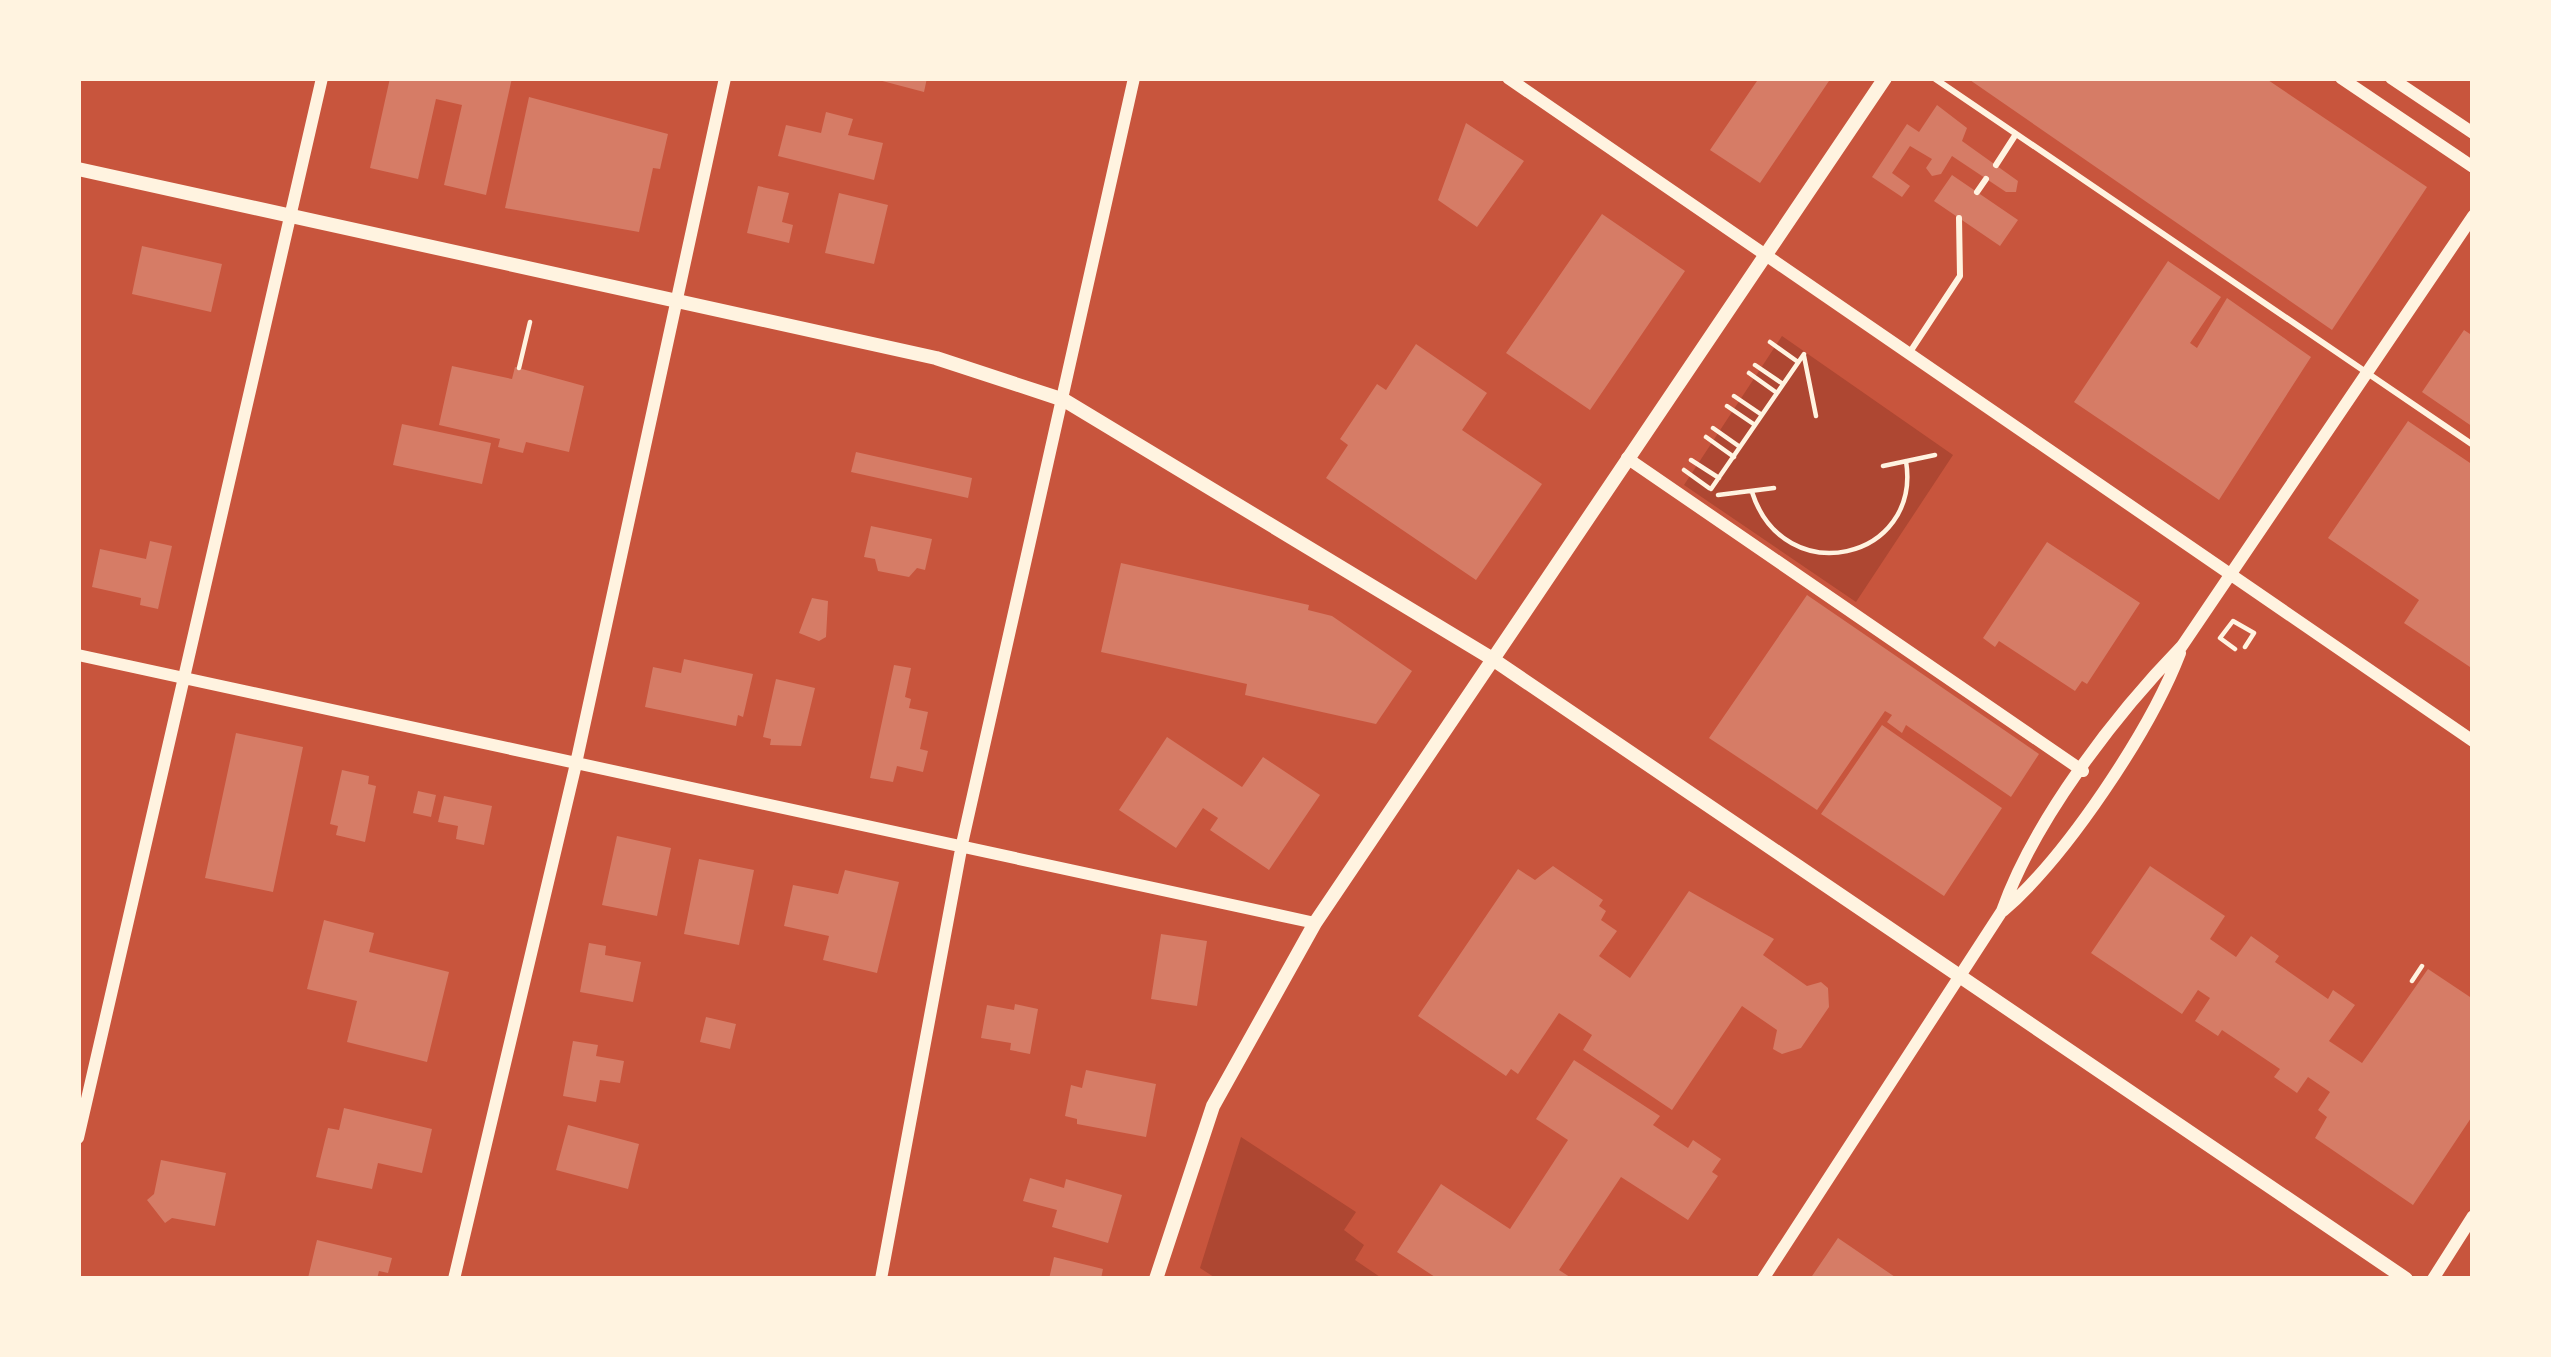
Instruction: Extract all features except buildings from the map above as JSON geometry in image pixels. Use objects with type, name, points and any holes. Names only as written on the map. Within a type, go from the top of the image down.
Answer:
[{"type":"street","points":[[78,1138],[322,78]]},
{"type":"street","points":[[454,1279],[575,768],[725,78]]},
{"type":"street","points":[[881,1279],[962,844],[1134,78]]},
{"type":"street","points":[[1508,78],[2229,578],[2473,741]]},
{"type":"street","points":[[1156,1279],[1218,1095],[1315,923],[1885,78]]},
{"type":"street","points":[[2341,78],[2473,167]]},
{"type":"street","points":[[2391,78],[2473,134]]},
{"type":"street","points":[[78,169],[936,358],[1005,376],[1064,400],[1491,658],[2406,1279]]},
{"type":"street","points":[[1763,1279],[2002,911],[2018,865],[2146,682],[2182,646],[2473,216]]},
{"type":"street","points":[[1627,458],[2083,771]]},
{"type":"street","points":[[2002,911],[2039,880],[2164,694],[2182,646]]},
{"type":"street","points":[[78,655],[575,768],[962,844],[1315,923]]},
{"type":"street","points":[[2433,1279],[2473,1219]]},
{"type":"lane","points":[[1934,78],[2473,445]]},
{"type":"lane","points":[[1996,165],[2017,134]]},
{"type":"lane","points":[[1977,192],[1986,179]]},
{"type":"lane","points":[[1908,355],[1960,276],[1959,218]]},
{"type":"path","points":[[519,368],[530,322]]},
{"type":"path","points":[[1770,343],[1798,362]]},
{"type":"path","points":[[1711,489],[1804,354],[1816,416]]},
{"type":"path","points":[[1755,365],[1783,384]]},
{"type":"path","points":[[1749,373],[1777,393]]},
{"type":"path","points":[[1734,396],[1762,415]]},
{"type":"path","points":[[1727,406],[1755,425]]},
{"type":"path","points":[[1713,428],[1741,447]]},
{"type":"path","points":[[1706,437],[1734,457]]},
{"type":"path","points":[[1883,466],[1935,455]]},
{"type":"path","points":[[1691,460],[1719,478]]},
{"type":"path","points":[[1752,492],[1762,519],[1786,543],[1817,554],[1836,553],[1870,542],[1898,518],[1909,494],[1906,461]]},
{"type":"path","points":[[1684,470],[1721,498],[1774,488]]},
{"type":"path","points":[[2243,625],[2248,618]]},
{"type":"path","points":[[2236,649],[2220,638],[2233,621],[2254,633],[2245,647]]},
{"type":"path","points":[[2218,623],[2226,629]]},
{"type":"path","points":[[2412,980],[2422,966]]},
{"type":"shaded area","points":[[1782,336],[1953,455],[1856,602],[1684,485]]},
{"type":"shaded area","points":[[1241,1137],[1356,1212],[1344,1230],[1364,1245],[1355,1260],[1383,1279],[1217,1279],[1200,1268]]}]
